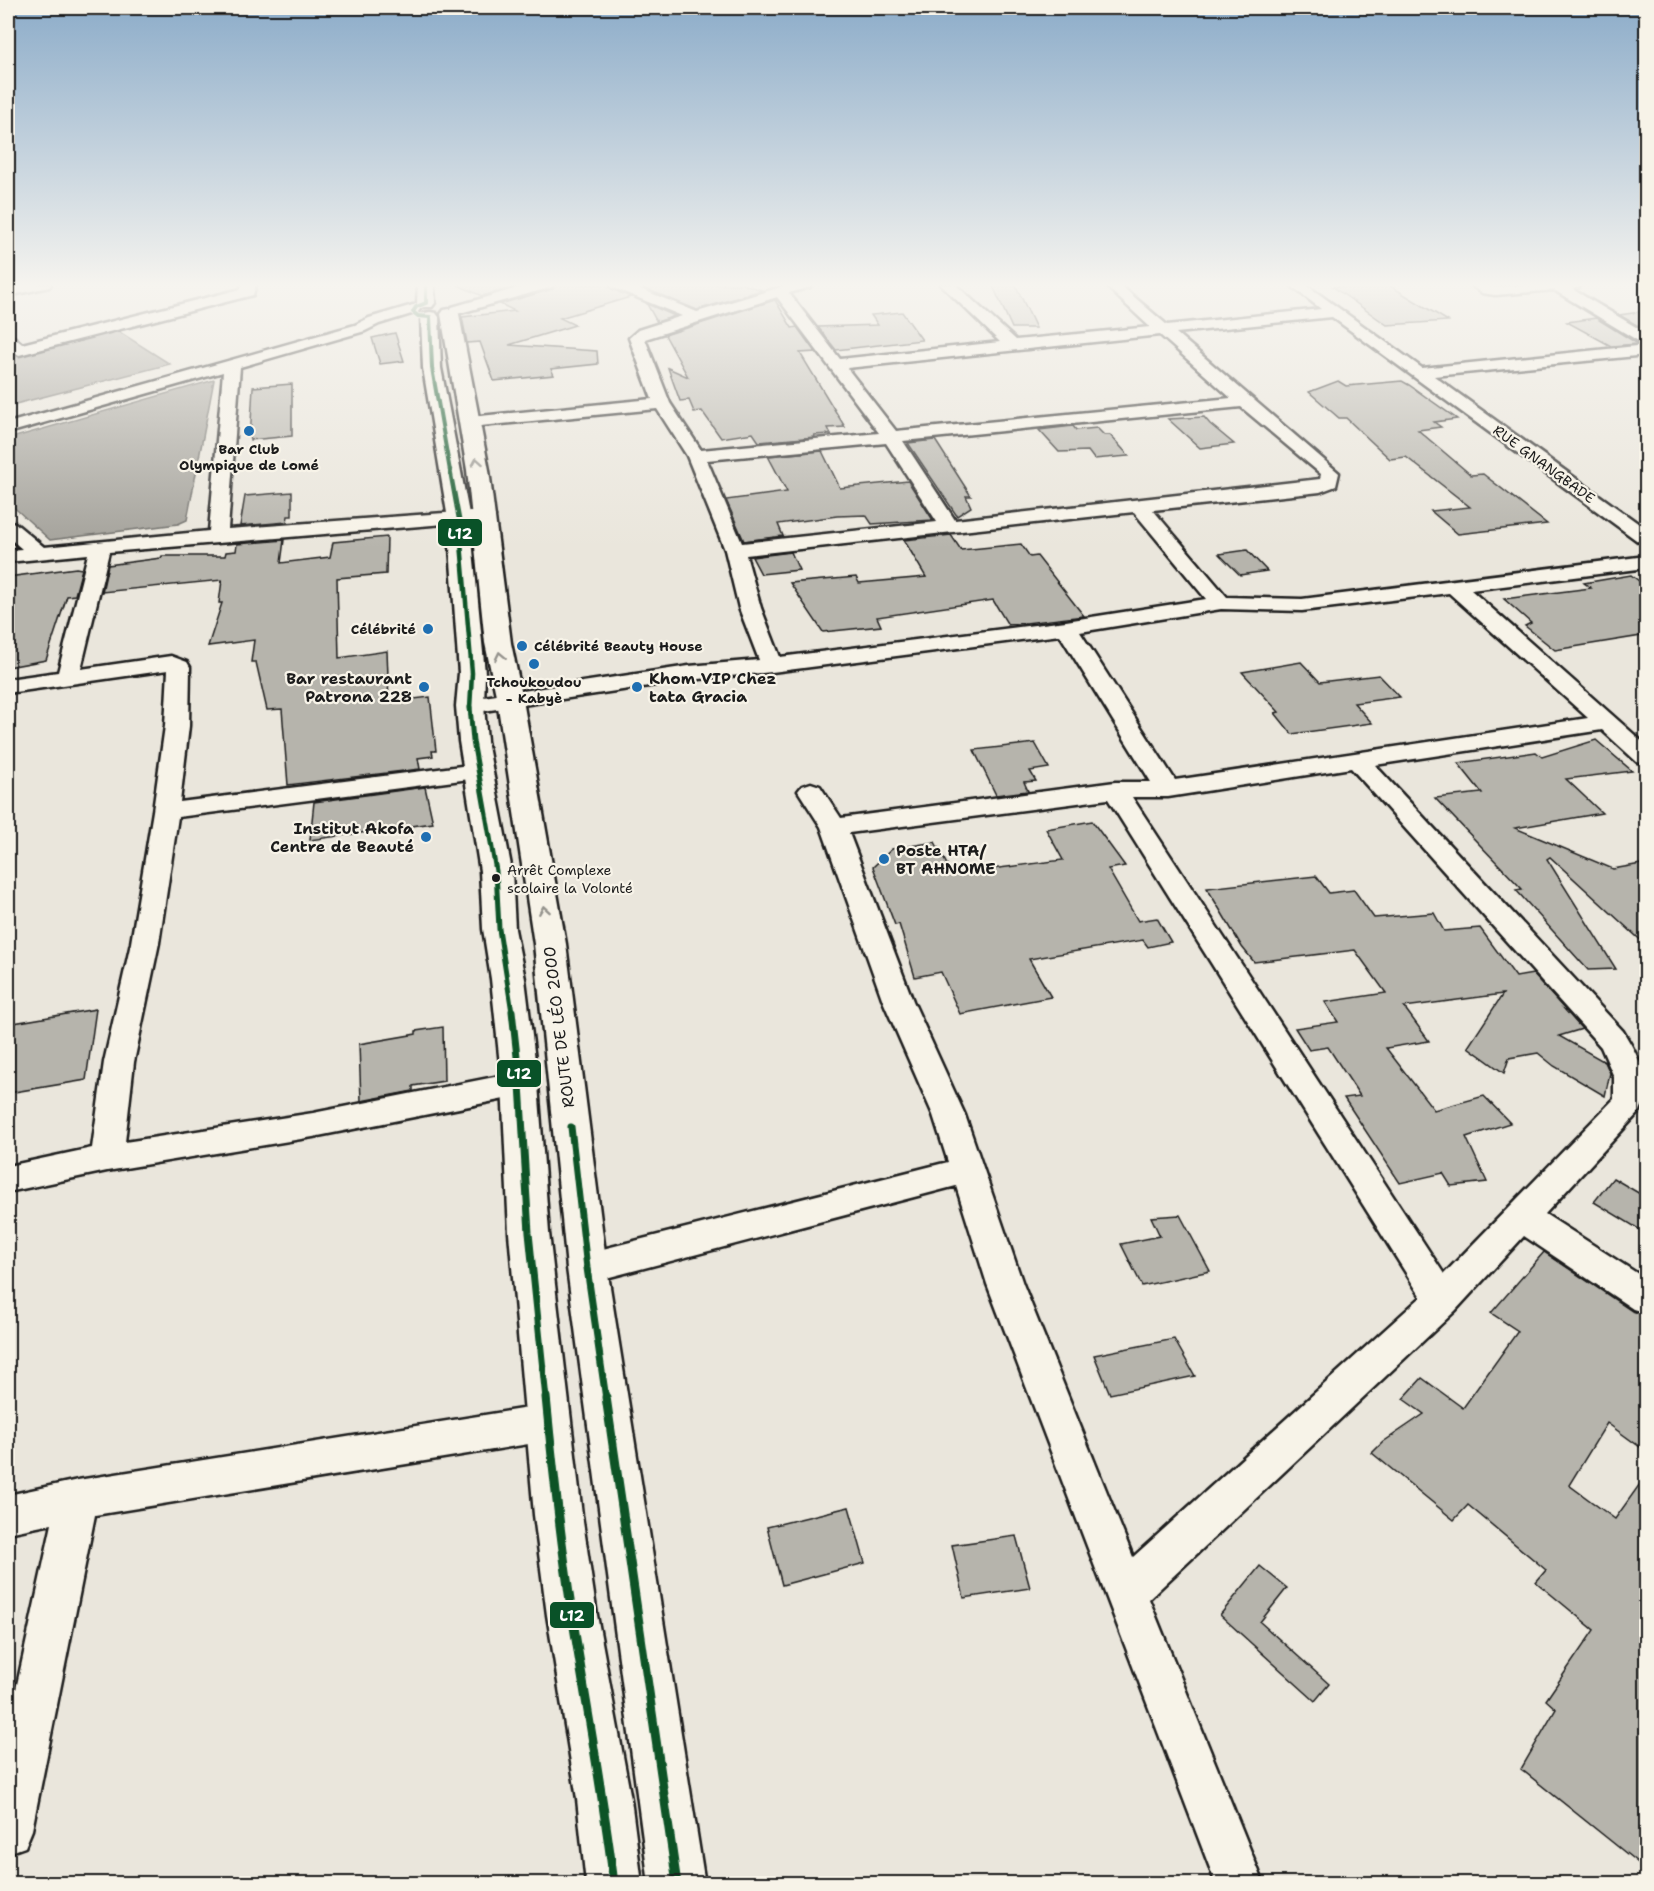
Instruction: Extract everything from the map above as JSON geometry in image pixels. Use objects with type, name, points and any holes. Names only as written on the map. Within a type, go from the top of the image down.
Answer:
[{"type":"street","points":[[8,428],[209,372]]},
{"type":"street","points":[[218,536],[231,372]]},
{"type":"street","name":"ROUTE DE LÉO 2000","points":[[433,372],[472,518],[510,700],[550,944],[587,1268],[677,1884]]},
{"type":"street","name":"ROUTE DE LÉO 2000","points":[[456,372],[470,422],[472,518],[470,706],[477,771],[496,872],[499,928],[508,979],[520,1084],[529,1233],[547,1423],[570,1604],[604,1799],[614,1884]]},
{"type":"street","points":[[650,372],[662,403],[696,456],[735,550],[750,608],[772,665]]},
{"type":"street","points":[[840,372],[891,437],[950,525]]},
{"type":"street","points":[[735,550],[1320,486],[1329,482],[1330,473],[1211,372]]},
{"type":"street","points":[[1419,373],[1426,372]]},
{"type":"street","name":"RUE GNANGBADE","points":[[1419,373],[1647,538]]},
{"type":"street","points":[[696,456],[1245,402]]},
{"type":"street","points":[[470,422],[662,403]]},
{"type":"street","points":[[1139,506],[1221,603]]},
{"type":"street","points":[[8,556],[218,536],[472,518]]},
{"type":"street","points":[[8,526],[39,553]]},
{"type":"street","points":[[68,676],[100,548]]},
{"type":"street","points":[[470,706],[689,673],[772,665],[1066,628],[1221,603],[1302,605],[1647,562]]},
{"type":"street","points":[[1454,586],[1647,757]]},
{"type":"street","points":[[1066,628],[1168,789]]},
{"type":"street","points":[[8,686],[171,663],[179,667],[177,726],[166,811],[145,944],[119,1062],[107,1158]]},
{"type":"street","points":[[834,827],[1115,790],[1168,789],[1608,722]]},
{"type":"street","points":[[1126,1592],[1442,1300],[1629,1103],[1633,1086],[1629,1071],[1612,1040],[1357,760]]},
{"type":"street","points":[[166,811],[477,771]]},
{"type":"street","points":[[1115,790],[1442,1300]]},
{"type":"street","points":[[811,791],[834,827],[898,1001],[949,1115],[1005,1284],[1240,1884]]},
{"type":"street","points":[[8,1179],[107,1158],[313,1125],[520,1084]]},
{"type":"street","points":[[587,1268],[966,1170]]},
{"type":"street","points":[[1522,1217],[1647,1298]]},
{"type":"street","points":[[8,1515],[78,1499],[547,1423]]},
{"type":"street","points":[[8,1830],[78,1499]]},
{"type":"shaded area","points":[[8,372],[138,372],[8,406]]},
{"type":"shaded area","points":[[214,380],[187,520],[178,524],[50,540],[8,502],[8,439]]},
{"type":"building","points":[[491,372],[553,372],[554,375],[494,381]]},
{"type":"building","points":[[670,372],[677,372],[688,377],[685,372],[812,372],[845,427],[828,428],[831,434],[814,435],[815,437],[759,442],[753,433],[721,438],[702,411],[694,412],[689,400],[680,401]]},
{"type":"building","points":[[1338,381],[1346,386],[1402,381],[1409,385],[1457,419],[1434,422],[1441,427],[1418,430],[1471,475],[1483,474],[1547,524],[1458,534],[1431,511],[1470,507],[1406,457],[1390,459],[1346,418],[1339,418],[1309,392]]},
{"type":"building","points":[[292,384],[292,436],[250,440],[253,387]]},
{"type":"building","points":[[1204,417],[1234,444],[1200,448],[1168,419]]},
{"type":"building","points":[[1073,426],[1076,430],[1097,428],[1104,435],[1110,435],[1129,456],[1094,459],[1088,451],[1059,452],[1039,430]]},
{"type":"building","points":[[935,440],[971,496],[966,496],[971,507],[957,516],[908,443]]},
{"type":"building","points":[[822,451],[840,488],[908,481],[933,520],[872,524],[866,515],[837,516],[778,524],[783,536],[744,541],[726,500],[787,492],[768,456]]},
{"type":"building","points":[[292,492],[292,516],[288,516],[287,522],[240,526],[245,496]]},
{"type":"building","points":[[951,535],[961,550],[1021,544],[1030,557],[1037,556],[1084,616],[1008,625],[993,600],[877,617],[881,626],[823,632],[790,583],[856,577],[859,583],[926,577],[904,540]]},
{"type":"building","points":[[387,537],[386,574],[337,578],[339,658],[387,651],[389,702],[430,697],[436,751],[432,751],[433,756],[418,758],[420,769],[288,785],[282,709],[267,710],[256,662],[251,662],[254,640],[208,646],[222,603],[219,603],[222,580],[102,592],[108,565],[161,558],[162,556],[225,556],[226,552],[236,551],[237,544],[284,540],[281,563],[330,557],[333,542]]},
{"type":"building","points":[[1247,550],[1267,571],[1240,575],[1219,554]]},
{"type":"building","points":[[791,552],[799,570],[761,574],[752,557]]},
{"type":"building","points":[[82,569],[75,595],[67,596],[46,660],[8,667],[8,577]]},
{"type":"building","points":[[1631,575],[1647,587],[1647,635],[1555,650],[1525,626],[1531,623],[1504,599],[1591,588],[1584,583]]},
{"type":"building","points":[[1301,662],[1320,682],[1379,675],[1400,697],[1354,703],[1372,723],[1292,734],[1275,713],[1279,712],[1242,672]]},
{"type":"building","points":[[1596,740],[1632,771],[1566,779],[1602,813],[1515,828],[1613,869],[1647,863],[1647,946],[1550,857],[1547,859],[1616,969],[1588,970],[1516,890],[1522,889],[1435,798],[1482,793],[1458,763],[1536,752],[1542,757]]},
{"type":"building","points":[[1035,743],[1049,768],[1030,771],[1036,781],[1024,782],[1028,791],[996,795],[974,750]]},
{"type":"building","points":[[425,787],[433,823],[310,840],[314,802]]},
{"type":"building","points":[[1092,821],[1125,866],[1108,869],[1138,921],[1157,918],[1171,942],[1148,947],[1143,940],[1029,959],[1051,997],[960,1014],[941,972],[915,977],[899,924],[895,925],[873,867],[892,849],[935,842],[952,874],[1063,860],[1046,829]]},
{"type":"building","points":[[1316,876],[1329,893],[1354,890],[1374,918],[1434,913],[1444,931],[1480,928],[1516,977],[1533,974],[1582,1029],[1559,1036],[1605,1062],[1610,1073],[1605,1096],[1554,1066],[1538,1053],[1509,1058],[1504,1073],[1468,1047],[1503,994],[1404,1007],[1429,1041],[1386,1048],[1434,1110],[1484,1096],[1510,1123],[1466,1137],[1487,1182],[1451,1186],[1443,1173],[1400,1183],[1344,1098],[1360,1096],[1328,1047],[1309,1050],[1295,1028],[1338,1022],[1325,1002],[1386,993],[1355,950],[1254,962],[1242,947],[1207,888]]},
{"type":"building","points":[[96,1009],[86,1080],[8,1093],[8,1024]]},
{"type":"building","points":[[443,1027],[444,1081],[413,1086],[413,1091],[361,1101],[359,1044]]},
{"type":"building","points":[[1613,1178],[1647,1198],[1647,1234],[1594,1202]]},
{"type":"building","points":[[1180,1215],[1210,1271],[1142,1286],[1121,1244],[1160,1236],[1151,1217]]},
{"type":"building","points":[[1544,1252],[1632,1311],[1647,1315],[1647,1452],[1607,1423],[1569,1485],[1615,1519],[1647,1474],[1647,1870],[1521,1769],[1556,1709],[1546,1700],[1594,1630],[1536,1582],[1546,1570],[1468,1505],[1454,1520],[1372,1453],[1383,1442],[1424,1414],[1403,1399],[1422,1378],[1463,1408],[1518,1331],[1491,1313]]},
{"type":"building","points":[[1174,1339],[1195,1376],[1110,1394],[1094,1355]]},
{"type":"building","points":[[849,1507],[865,1563],[782,1585],[767,1527]]},
{"type":"building","points":[[1016,1536],[1030,1588],[964,1598],[952,1545]]},
{"type":"building","points":[[1260,1566],[1287,1588],[1260,1622],[1329,1684],[1315,1701],[1220,1615]]},
{"type":"transit line","name":"L12","points":[[433,372],[459,519],[472,673],[470,706],[473,741],[496,871],[499,929],[508,979],[520,1084],[529,1233],[558,1515],[572,1615],[604,1799],[614,1884]]},
{"type":"transit line","name":"L12","points":[[571,1127],[587,1268],[677,1884]]},
{"type":"place","name":"Bar Club Olympique de Lomé","points":[[249,431]]},
{"type":"place","name":"Célébrité","points":[[428,629]]},
{"type":"place","name":"Célébrité Beauty House","points":[[522,646]]},
{"type":"place","name":"Tchoukoudou - Kabyè","points":[[534,664]]},
{"type":"place","name":"Bar restaurant Patrona 228","points":[[424,687]]},
{"type":"place","name":"Khom VIP Chez tata Gracia","points":[[637,687]]},
{"type":"place","name":"Institut Akofa Centre de Beauté","points":[[426,837]]},
{"type":"place","name":"Poste HTA/ BT AHNOME","points":[[884,859]]},
{"type":"place","name":"Arrêt Complexe scolaire la Volonté","points":[[496,878]]}]
